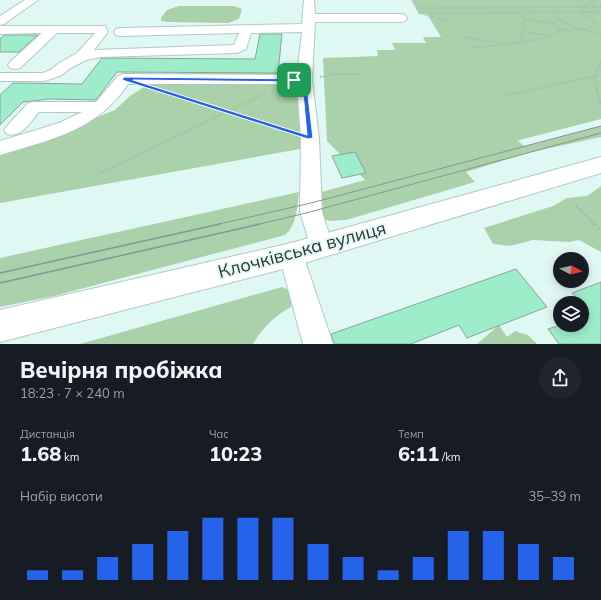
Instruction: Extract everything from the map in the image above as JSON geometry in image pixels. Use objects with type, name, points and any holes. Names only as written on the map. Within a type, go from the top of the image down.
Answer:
[{"type":"main road","name":"Клочківська вулиця","points":[[0,326],[291,255],[601,165]]},
{"type":"street","points":[[0,21],[33,0]]},
{"type":"street","points":[[309,0],[308,23],[299,80],[310,138],[305,167],[311,212],[321,246]]},
{"type":"street","points":[[120,32],[250,29],[308,23],[401,18]]},
{"type":"street","points":[[15,65],[54,29]]},
{"type":"street","points":[[0,30],[101,29],[102,32],[82,56]]},
{"type":"street","points":[[0,77],[45,77],[57,72],[64,66],[82,56],[100,53],[237,49],[241,46],[246,30],[250,29]]},
{"type":"street","points":[[0,65],[64,66]]},
{"type":"street","points":[[0,148],[81,120],[100,108],[115,92],[124,79],[299,80]]},
{"type":"street","points":[[13,130],[34,107],[100,108]]},
{"type":"street","points":[[291,255],[318,344]]},
{"type":"path","points":[[412,0],[419,14],[453,23]]},
{"type":"path","points":[[583,7],[595,0]]},
{"type":"path","points":[[416,8],[601,7]]},
{"type":"path","points":[[419,14],[601,12]]},
{"type":"path","points":[[518,13],[526,20],[553,23],[561,30]]},
{"type":"path","points":[[552,13],[562,22],[601,35]]},
{"type":"path","points":[[580,13],[596,23],[586,30]]},
{"type":"path","points":[[519,42],[526,20]]},
{"type":"path","points":[[522,32],[548,35],[562,30],[581,29]]},
{"type":"path","points":[[468,48],[509,44],[550,37],[551,34]]},
{"type":"path","points":[[462,37],[509,44]]},
{"type":"path","points":[[601,62],[594,77],[601,106]]},
{"type":"path","points":[[98,174],[299,80],[336,74],[362,74]]},
{"type":"path","points":[[507,95],[601,75]]},
{"type":"path","points":[[168,93],[310,138]]},
{"type":"path","points":[[576,206],[601,231]]},
{"type":"green space","points":[[412,0],[601,0],[601,119],[516,141],[524,146],[601,126],[601,137],[531,152],[466,172],[475,182],[346,220],[329,221],[323,219],[318,193],[365,180],[327,141],[323,58],[378,56],[377,50],[395,50],[392,43],[426,43],[423,37],[441,37],[427,14],[419,13]]},
{"type":"green space","points":[[179,6],[234,6],[242,9],[239,19],[228,23],[161,21],[161,18],[167,10]]},
{"type":"green space","points":[[180,72],[278,72],[301,74],[300,149],[0,203],[0,151],[28,145],[115,110],[130,96],[152,82]]},
{"type":"green space","points":[[601,186],[601,252],[579,240],[569,242],[533,240],[510,246],[493,244],[484,228],[553,206],[567,198],[587,196]]},
{"type":"green space","points":[[299,192],[294,221],[289,231],[285,235],[54,296],[0,307],[0,258]]},
{"type":"green space","points":[[282,287],[293,292],[291,307],[270,322],[253,344],[80,344]]},
{"type":"green space","points":[[499,325],[507,337],[515,331],[528,335],[537,344],[477,344]]},
{"type":"building","points":[[260,34],[282,34],[278,73],[117,72],[96,100],[49,99],[23,102],[0,125],[0,95],[13,83],[82,84],[102,58],[255,59]]},
{"type":"building","points":[[4,35],[38,35],[19,52],[0,52],[0,39]]},
{"type":"building","points":[[355,152],[366,173],[342,178],[332,156]]},
{"type":"building","points":[[516,269],[547,307],[467,338],[459,325],[411,344],[334,344],[331,334]]},
{"type":"building","points":[[601,282],[601,344],[559,344],[548,329],[553,327],[553,332],[589,332],[589,296],[575,296],[572,293],[589,288],[589,287]]},
{"type":"tram line","points":[[215,225],[311,203],[601,126]]},
{"type":"tram line","points":[[256,225],[306,213],[601,133]]},
{"type":"tram line","points":[[0,273],[220,224]]},
{"type":"tram line","points":[[0,283],[260,224]]},
{"type":"route","points":[[124,79],[237,80],[294,80],[304,80],[310,138],[124,79]]}]
